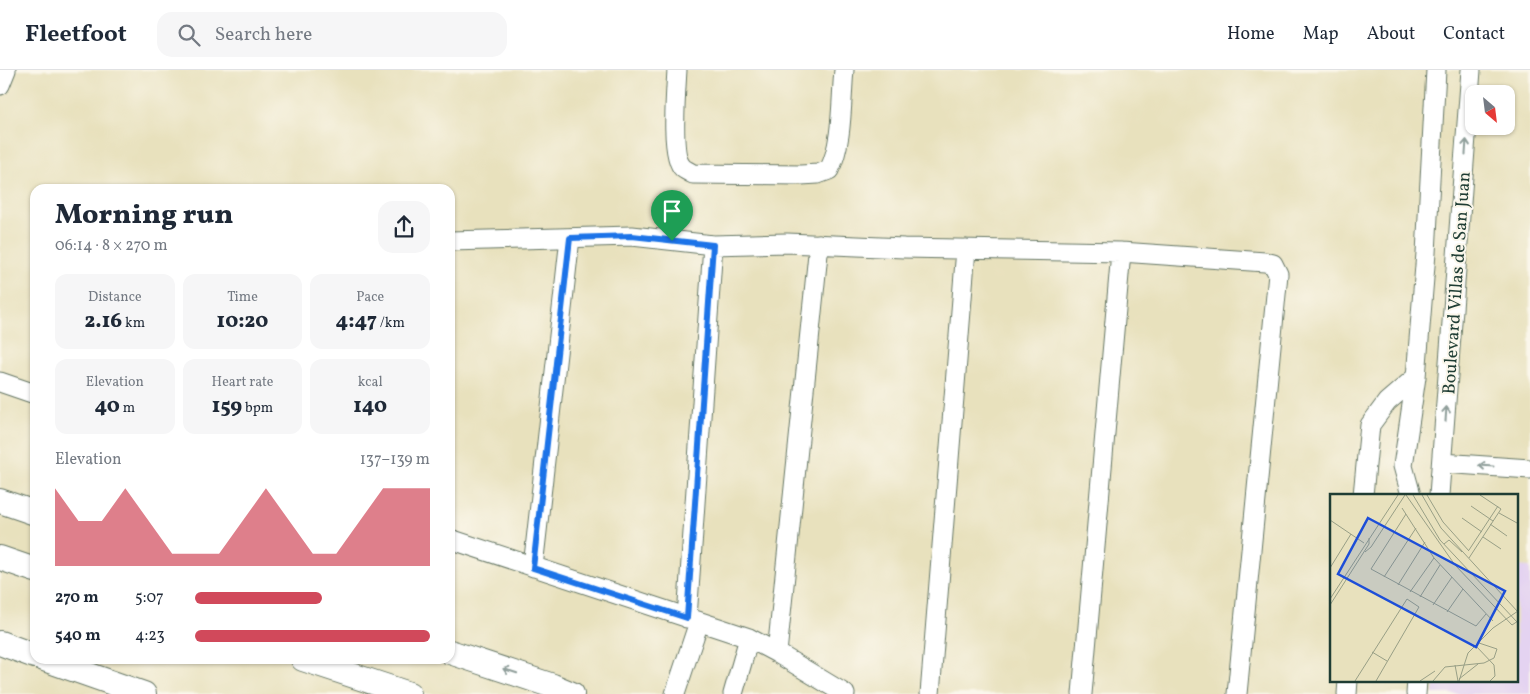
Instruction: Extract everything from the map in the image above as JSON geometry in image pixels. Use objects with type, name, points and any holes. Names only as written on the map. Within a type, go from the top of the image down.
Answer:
[{"type":"street","points":[[677,70],[675,138],[677,155],[682,168],[693,174],[711,175],[801,175],[818,174],[829,170],[835,159],[838,145],[844,70]]},
{"type":"street","points":[[1411,494],[1402,466],[1416,377],[1426,253],[1436,70]]},
{"type":"street","name":"Boulevard Villas de San Juan","points":[[1439,494],[1471,70]]},
{"type":"street","points":[[455,241],[632,236],[713,245],[787,243],[1121,252],[1273,264],[1278,274],[1236,694]]},
{"type":"street","points":[[533,568],[570,238]]},
{"type":"street","points":[[777,653],[819,244]]},
{"type":"street","points":[[675,694],[693,620],[713,245]]},
{"type":"street","points":[[930,694],[966,249]]},
{"type":"street","points":[[1082,694],[1121,252]]},
{"type":"street","points":[[1363,494],[1370,425],[1387,402],[1416,377]]},
{"type":"street","points":[[0,382],[30,392]]},
{"type":"street","points":[[1442,463],[1530,469]]},
{"type":"street","points":[[0,501],[30,511]]},
{"type":"street","points":[[455,541],[749,638],[845,694]]},
{"type":"street","points":[[0,558],[30,568]]},
{"type":"street","points":[[733,694],[749,638]]},
{"type":"street","points":[[0,643],[30,654]]},
{"type":"street","points":[[455,654],[572,694]]},
{"type":"street","points":[[58,664],[144,694]]},
{"type":"street","points":[[318,664],[409,694]]},
{"type":"shaded area","points":[[1518,566],[1530,567],[1530,694],[1433,694],[1434,682],[1518,682]]},
{"type":"route","points":[[632,236],[672,241],[713,245],[687,618],[533,568],[570,238],[632,236]]}]
